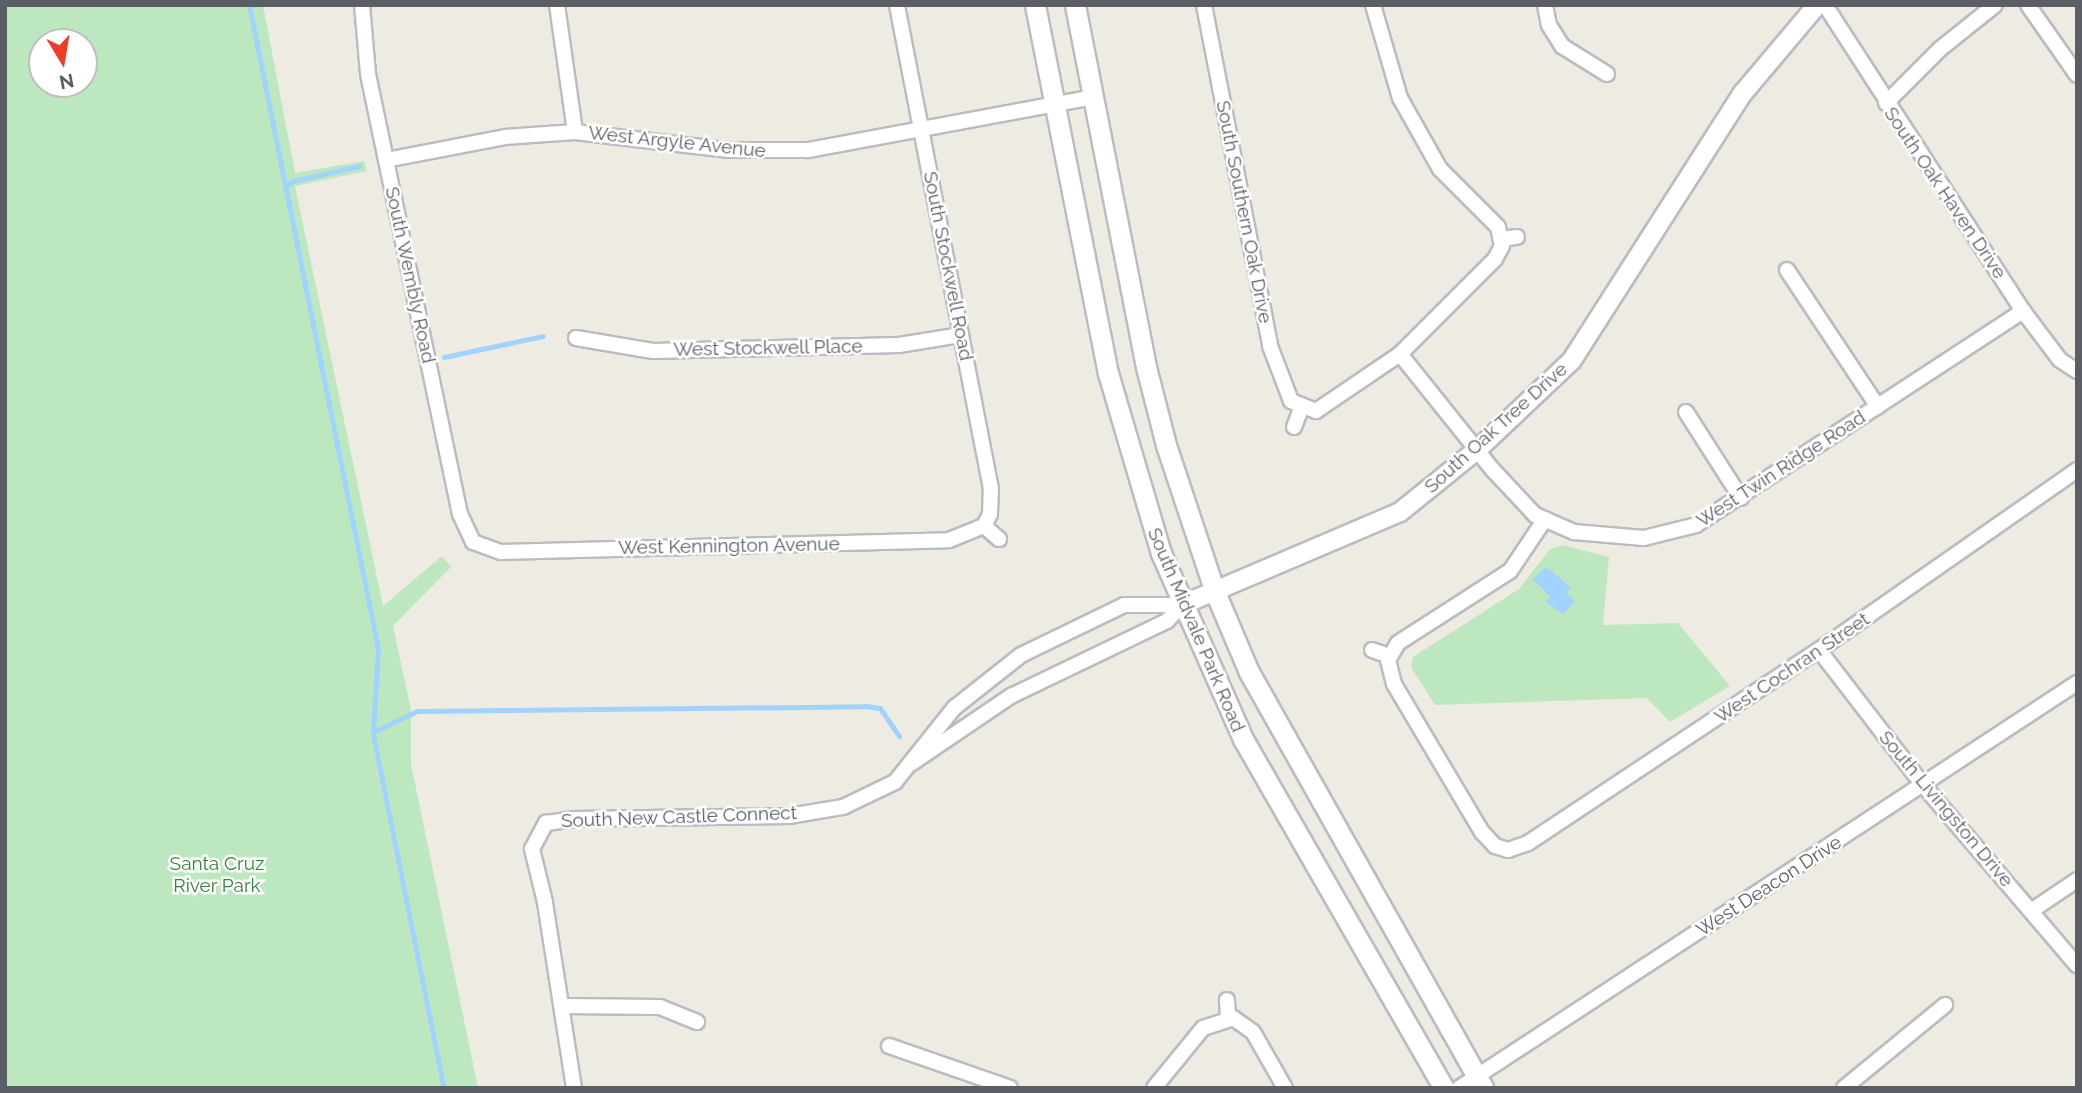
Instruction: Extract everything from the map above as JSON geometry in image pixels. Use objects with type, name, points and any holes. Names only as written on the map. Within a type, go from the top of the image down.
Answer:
[{"type":"main road","name":"South Midvale Park Road","points":[[1035,5],[1120,425],[1151,528],[1182,605],[1243,739],[1444,1088]]},
{"type":"main road","name":"South Midvale Park Road","points":[[1075,5],[1152,393],[1214,592],[1249,672],[1480,1082]]},
{"type":"street","name":"South Wembly Road","points":[[362,5],[365,54],[386,160],[460,514],[473,542]]},
{"type":"street","points":[[556,5],[575,132]]},
{"type":"street","name":"South Stockwell Road","points":[[897,5],[991,489],[990,514],[984,526]]},
{"type":"street","name":"South Southern Oak Drive","points":[[1204,5],[1270,346],[1284,390],[1302,409]]},
{"type":"street","points":[[1294,427],[1302,409],[1324,408],[1400,354],[1495,260],[1509,238],[1440,169],[1400,98],[1373,5]]},
{"type":"street","points":[[1545,5],[1549,25],[1562,46],[1607,74]]},
{"type":"street","name":"South Oak Tree Drive","points":[[1182,605],[1400,512],[1478,449],[1572,360],[1743,93],[1817,5]]},
{"type":"street","name":"South Oak Haven Drive","points":[[1825,5],[1885,103],[2024,311],[2060,360],[2077,371]]},
{"type":"street","points":[[1885,103],[1940,49],[1995,5]]},
{"type":"street","points":[[2028,5],[2077,75]]},
{"type":"street","name":"West Argyle Avenue","points":[[386,160],[493,139],[575,132],[785,152],[922,131],[1093,97]]},
{"type":"street","points":[[1787,270],[1878,407]]},
{"type":"street","name":"West Twin Ridge Road","points":[[1400,354],[1493,470],[1535,515],[1574,532],[1644,538],[1696,525],[2024,311]]},
{"type":"street","name":"West Stockwell Place","points":[[576,338],[653,351],[891,345],[961,335]]},
{"type":"street","points":[[1686,412],[1741,498]]},
{"type":"street","name":"West Cochran Street","points":[[1389,658],[1394,684],[1482,832],[1498,854],[1528,843],[1819,650],[2077,470]]},
{"type":"street","points":[[1372,650],[1389,658],[1398,643],[1510,571],[1545,519]]},
{"type":"street","points":[[984,526],[999,538]]},
{"type":"street","name":"West Kennington Avenue","points":[[473,542],[501,552],[949,540],[984,526]]},
{"type":"street","name":"South New Castle Connect","points":[[574,1088],[563,1006],[532,849],[534,828],[575,818],[789,816],[843,807],[895,782],[954,708],[1021,655],[1124,605],[1182,605]]},
{"type":"street","name":"South New Castle Connect","points":[[905,768],[1012,696],[1167,621],[1182,605]]},
{"type":"street","name":"South Livingston Drive","points":[[1819,650],[1923,785],[2077,965]]},
{"type":"street","name":"West Deacon Drive","points":[[1459,1088],[1480,1082],[2077,683]]},
{"type":"street","points":[[2031,911],[2077,880]]},
{"type":"street","points":[[1227,1000],[1228,1018]]},
{"type":"street","points":[[1846,1087],[1945,1005]]},
{"type":"street","points":[[563,1006],[660,1007],[696,1021]]},
{"type":"street","points":[[1154,1088],[1203,1028],[1228,1018],[1245,1023],[1253,1032],[1284,1088]]},
{"type":"street","points":[[889,1046],[1010,1088]]},
{"type":"green space","name":"Santa Cruz River Park","points":[[5,5],[263,5],[295,173],[364,161],[367,171],[295,186],[383,606],[442,556],[451,567],[393,626],[411,710],[411,764],[478,1088],[5,1088]]},
{"type":"green space","points":[[1563,545],[1609,557],[1603,625],[1678,623],[1730,686],[1670,722],[1647,698],[1435,705],[1411,667],[1413,657],[1519,589],[1550,549]]},
{"type":"water","points":[[1546,567],[1571,587],[1566,592],[1575,602],[1563,614],[1545,602],[1550,597],[1533,579]]},
{"type":"waterway","points":[[249,5],[378,649],[373,734],[444,1088]]},
{"type":"waterway","points":[[285,187],[293,181],[359,166]]},
{"type":"waterway","points":[[444,357],[543,336]]},
{"type":"waterway","points":[[373,732],[417,711],[866,706],[880,708],[899,736]]}]
